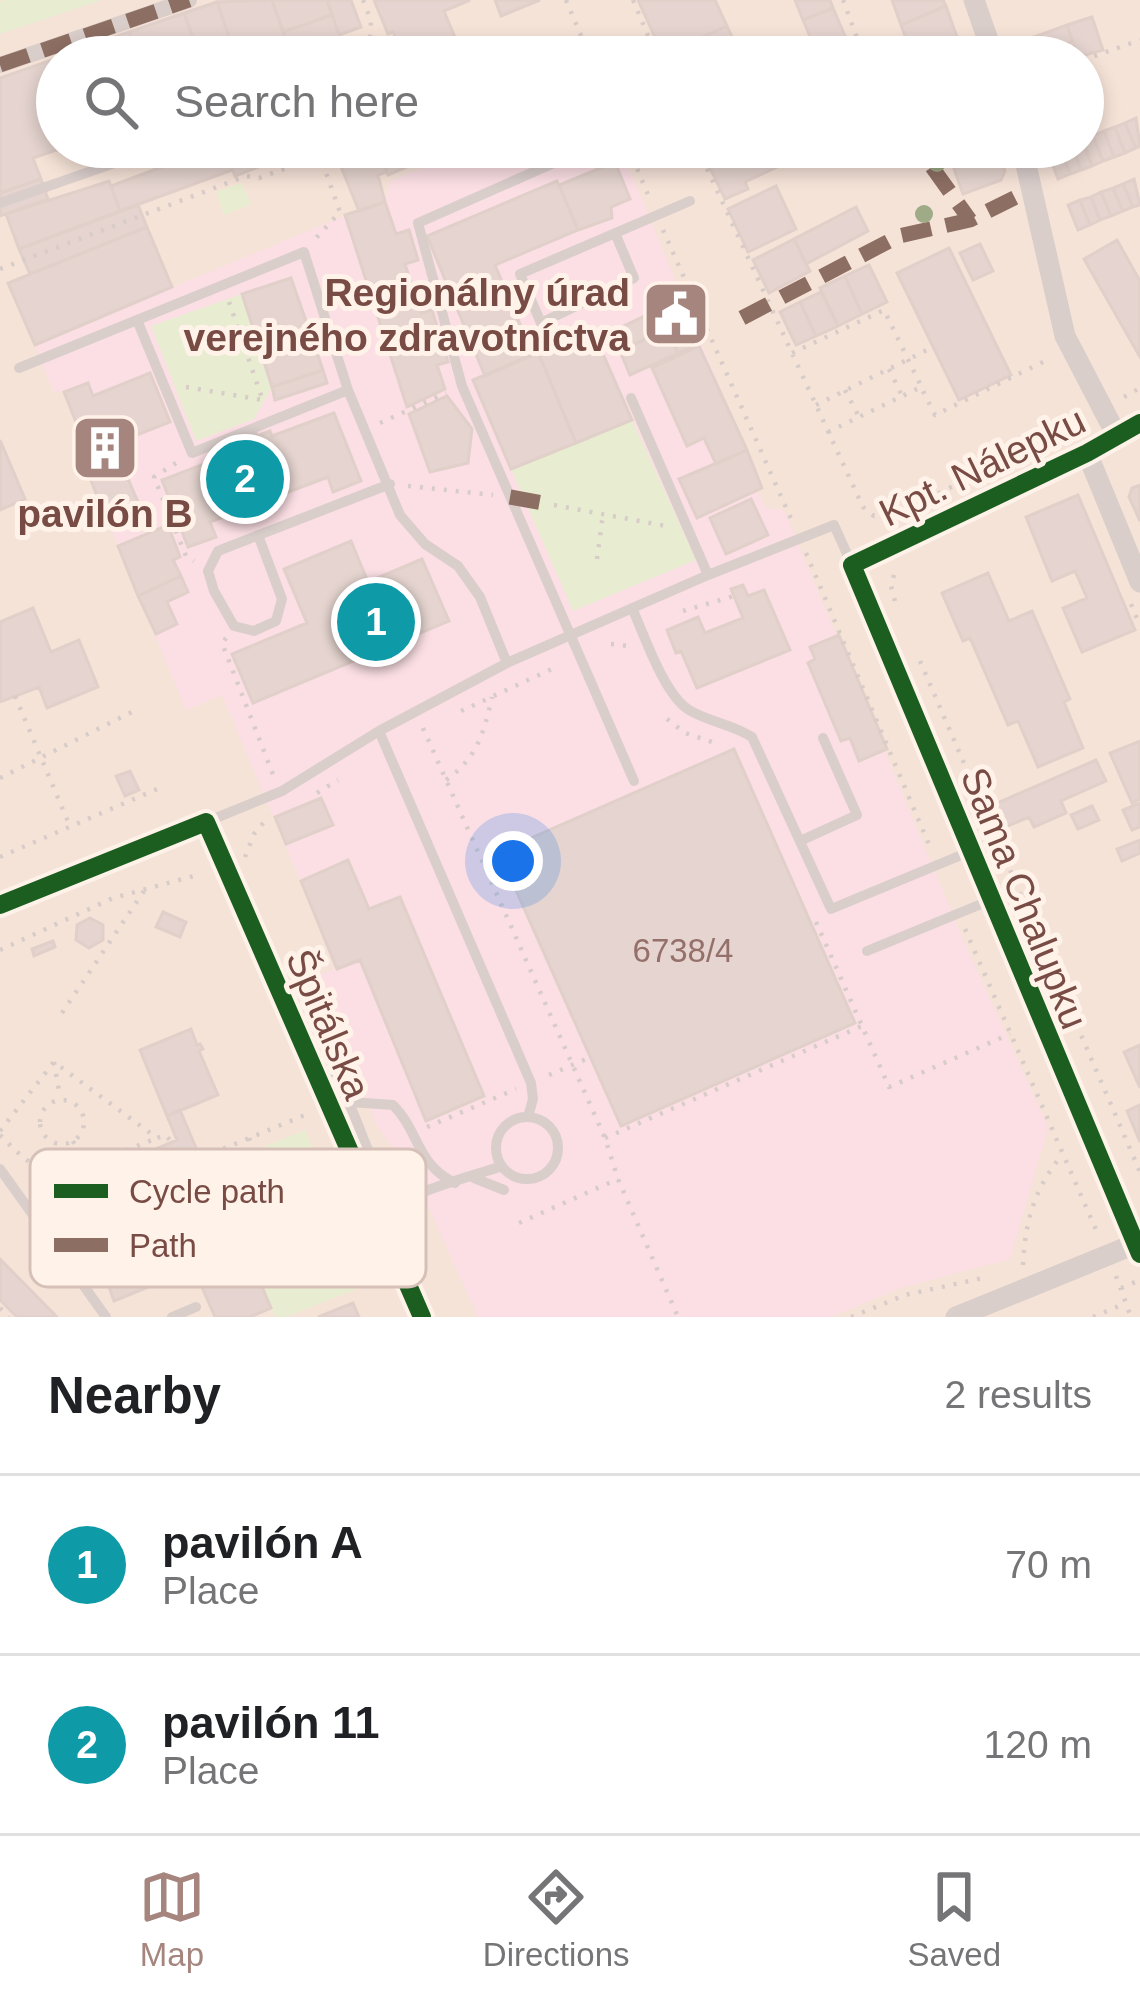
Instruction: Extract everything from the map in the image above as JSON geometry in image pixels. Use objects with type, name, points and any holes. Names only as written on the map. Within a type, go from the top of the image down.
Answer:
[{"type":"street","points":[[84,36],[188,0]]},
{"type":"street","points":[[974,0],[987,36]]},
{"type":"street","points":[[0,65],[36,53]]},
{"type":"street","points":[[1027,168],[1065,335],[1118,436]]},
{"type":"street","name":"Kpt. Nálepku","points":[[852,565],[1140,423]]},
{"type":"street","points":[[1087,453],[1140,582]]},
{"type":"street","name":"Sama Chalupku","points":[[852,565],[1138,1246]]},
{"type":"street","points":[[0,905],[206,822]]},
{"type":"street","name":"Špitálska","points":[[206,822],[347,1149]]},
{"type":"street","points":[[956,1317],[1107,1254],[1138,1246]]},
{"type":"street","name":"Špitálska","points":[[410,1287],[424,1317]]},
{"type":"lane","points":[[0,203],[100,168]]},
{"type":"lane","points":[[542,168],[418,223],[461,386],[634,781]]},
{"type":"lane","points":[[615,233],[634,278],[541,323],[520,274],[615,233],[690,201]]},
{"type":"lane","points":[[20,368],[304,252],[348,390],[400,515],[425,544],[458,566],[480,597],[507,663]]},
{"type":"lane","points":[[136,320],[192,453],[348,390]]},
{"type":"lane","points":[[631,398],[708,575]]},
{"type":"lane","points":[[258,535],[282,599],[276,621],[254,631],[234,626],[214,591],[208,571],[218,551],[258,535],[390,484]]},
{"type":"lane","name":"Kpt. Nálepku","points":[[206,822],[282,791],[379,731],[507,663],[834,525]]},
{"type":"lane","name":"Sama Chalupku","points":[[834,525],[852,565]]},
{"type":"lane","points":[[632,608],[671,692],[686,709],[735,725],[752,737],[831,909],[971,851]]},
{"type":"lane","points":[[379,731],[531,1083],[529,1117]]},
{"type":"lane","points":[[800,841],[857,815],[823,738]]},
{"type":"lane","points":[[867,951],[991,899]]},
{"type":"lane","points":[[302,1045],[349,1102],[369,1149]]},
{"type":"lane","points":[[349,1102],[393,1105],[419,1149]]},
{"type":"lane","points":[[540,1119],[556,1135],[556,1162],[545,1174],[530,1180],[514,1177],[502,1166],[497,1140],[515,1120],[540,1119]]},
{"type":"lane","points":[[426,1161],[455,1183]]},
{"type":"lane","points":[[426,1193],[502,1166]]},
{"type":"lane","points":[[0,1169],[30,1211]]},
{"type":"lane","points":[[470,1177],[504,1190]]},
{"type":"lane","points":[[84,1287],[106,1317]]},
{"type":"lane","points":[[417,1287],[424,1317]]},
{"type":"lane","points":[[172,1317],[196,1307]]},
{"type":"path","points":[[363,0],[370,36]]},
{"type":"path","points":[[566,0],[581,36]]},
{"type":"path","points":[[633,0],[649,36]]},
{"type":"path","points":[[842,0],[856,36]]},
{"type":"path","points":[[1104,53],[1140,40]]},
{"type":"path","points":[[0,269],[247,176],[259,178],[287,168]]},
{"type":"path","points":[[304,252],[340,212],[324,168]]},
{"type":"path","points":[[637,168],[938,865]]},
{"type":"path","points":[[707,168],[863,507],[874,516],[900,513],[1140,388]]},
{"type":"path","points":[[224,285],[270,420]]},
{"type":"path","points":[[792,353],[884,310],[935,415],[1073,348]]},
{"type":"path","points":[[816,405],[933,347]]},
{"type":"path","points":[[888,369],[902,397]]},
{"type":"path","points":[[163,383],[263,400]]},
{"type":"path","points":[[364,431],[461,386]]},
{"type":"path","points":[[828,432],[921,387]]},
{"type":"path","points":[[845,390],[859,417]]},
{"type":"path","points":[[192,453],[154,476],[185,556],[208,571]]},
{"type":"path","points":[[390,484],[510,497]]},
{"type":"path","points":[[554,505],[688,530]]},
{"type":"path","points":[[597,559],[602,514]]},
{"type":"path","points":[[683,611],[734,596]]},
{"type":"path","points":[[234,626],[222,644],[274,777]]},
{"type":"path","points":[[913,644],[1140,1172]]},
{"type":"path","points":[[458,712],[554,668]]},
{"type":"path","points":[[15,696],[69,824]]},
{"type":"path","points":[[446,780],[467,765],[484,734],[492,697]]},
{"type":"path","points":[[0,778],[134,711]]},
{"type":"path","points":[[423,728],[605,1138],[678,1317]]},
{"type":"path","points":[[0,857],[164,786]]},
{"type":"path","points":[[0,950],[148,886],[225,866]]},
{"type":"path","points":[[62,1013],[148,886]]},
{"type":"path","points":[[958,914],[1132,1317]]},
{"type":"path","points":[[605,1138],[862,1026]]},
{"type":"path","points":[[411,1134],[590,1058]]},
{"type":"path","points":[[54,1062],[61,1100]]},
{"type":"path","points":[[30,1163],[0,1133],[54,1062]]},
{"type":"path","points":[[54,1062],[157,1138]]},
{"type":"path","points":[[61,1100],[75,1104],[84,1117],[82,1131],[73,1141],[58,1144],[42,1130],[44,1110],[61,1100]]},
{"type":"path","points":[[223,1149],[304,1114]]},
{"type":"path","points":[[130,1149],[166,1135],[172,1143]]},
{"type":"path","points":[[249,1138],[253,1149]]},
{"type":"path","points":[[73,1141],[77,1149]]},
{"type":"path","points":[[1009,1270],[1023,1265],[1025,1230],[1035,1193],[1062,1155]]},
{"type":"path","points":[[519,1223],[618,1179]]},
{"type":"path","points":[[1088,1237],[1093,1224]]},
{"type":"path","points":[[851,1317],[905,1295],[995,1274]]},
{"type":"path","points":[[1121,1288],[1140,1280]]},
{"type":"path","points":[[1093,1317],[1126,1303]]},
{"type":"path","points":[[0,1308],[9,1317]]},
{"type":"shaded area","points":[[0,0],[1140,0],[1140,1317],[0,1317]]},
{"type":"shaded area","points":[[421,168],[629,168],[762,488],[757,491],[766,508],[784,510],[963,939],[1048,1128],[1010,1259],[901,1288],[831,1317],[478,1317],[426,1202],[426,1149],[394,1149],[378,1128],[334,1025],[306,980],[337,968],[222,695],[186,710],[88,473],[92,461],[64,393],[53,391],[35,345],[385,202],[390,182]]},
{"type":"green space","points":[[102,0],[0,34],[0,2]]},
{"type":"green space","points":[[241,183],[251,204],[224,215],[216,192]]},
{"type":"green space","points":[[242,294],[272,387],[254,419],[196,441],[151,326]]},
{"type":"green space","points":[[632,420],[696,560],[573,611],[511,469]]},
{"type":"green space","points":[[305,1130],[313,1149],[259,1149]]},
{"type":"green space","points":[[262,1287],[361,1287],[286,1317],[275,1317]]},
{"type":"building","points":[[272,0],[285,36],[229,36],[217,2]]},
{"type":"building","points":[[272,0],[327,0],[332,15],[283,32]]},
{"type":"building","points":[[327,0],[351,0],[361,27],[339,35]]},
{"type":"building","points":[[374,0],[470,0],[444,11],[454,36],[388,34]]},
{"type":"building","points":[[495,0],[540,0],[501,16]]},
{"type":"building","points":[[638,0],[715,0],[727,26],[705,36],[654,36]]},
{"type":"building","points":[[795,0],[830,0],[833,8],[803,20]]},
{"type":"building","points":[[892,0],[943,0],[946,6],[901,25]]},
{"type":"building","points":[[217,2],[229,36],[192,36],[184,13]]},
{"type":"building","points":[[946,6],[957,36],[905,36],[901,25]]},
{"type":"building","points":[[833,8],[845,36],[810,36],[803,20]]},
{"type":"building","points":[[184,13],[192,36],[130,36],[129,32]]},
{"type":"building","points":[[332,15],[340,36],[284,36],[283,32]]},
{"type":"building","points":[[1092,17],[1098,36],[1071,36],[1067,25]]},
{"type":"building","points":[[1067,25],[1070,36],[1037,36]]},
{"type":"building","points":[[727,26],[732,36],[705,36]]},
{"type":"building","points":[[36,65],[33,158],[41,179],[0,193],[0,78]]},
{"type":"building","points":[[1136,118],[1140,146],[1136,148],[1125,123]]},
{"type":"building","points":[[1125,123],[1136,148],[1125,153],[1115,127]]},
{"type":"building","points":[[1115,127],[1125,153],[1114,157],[1104,131]]},
{"type":"building","points":[[1104,131],[1114,157],[1104,161]]},
{"type":"building","points":[[159,168],[232,170],[120,211],[111,186]]},
{"type":"building","points":[[232,168],[255,168],[235,176]]},
{"type":"building","points":[[342,168],[386,168],[387,172],[378,175],[385,202],[359,211]]},
{"type":"building","points":[[600,168],[617,168],[630,199],[611,207],[612,218],[578,230],[559,185]]},
{"type":"building","points":[[710,168],[775,168],[745,182],[748,189],[725,199]]},
{"type":"building","points":[[954,168],[1004,168],[1001,180],[963,194]]},
{"type":"building","points":[[1054,168],[1068,168],[1070,174],[1058,179]]},
{"type":"building","points":[[41,179],[48,199],[0,216],[0,193]]},
{"type":"building","points":[[1134,179],[1140,205],[1133,207],[1123,184]]},
{"type":"building","points":[[109,181],[120,211],[19,249],[6,214]]},
{"type":"building","points":[[557,181],[578,230],[495,265],[533,355],[485,376],[427,236]]},
{"type":"building","points":[[1123,184],[1133,207],[1123,211],[1113,188]]},
{"type":"building","points":[[776,186],[796,229],[748,252],[728,209]]},
{"type":"building","points":[[1113,188],[1123,211],[1111,216],[1101,192]]},
{"type":"building","points":[[1101,192],[1111,216],[1100,220],[1091,197]]},
{"type":"building","points":[[1091,197],[1100,220],[1090,225],[1080,200]]},
{"type":"building","points":[[1080,200],[1090,225],[1078,230],[1068,205]]},
{"type":"building","points":[[385,202],[396,234],[409,230],[418,260],[405,264],[421,313],[432,310],[448,362],[437,365],[445,389],[407,407],[345,215]]},
{"type":"building","points":[[138,205],[147,227],[30,274],[19,249]]},
{"type":"building","points":[[856,207],[868,231],[806,264],[794,239]]},
{"type":"building","points":[[147,227],[172,287],[35,345],[8,283]]},
{"type":"building","points":[[794,239],[810,271],[769,293],[753,260]]},
{"type":"building","points":[[1117,240],[1140,281],[1140,357],[1084,259]]},
{"type":"building","points":[[980,244],[993,271],[973,280],[960,253]]},
{"type":"building","points":[[949,248],[1011,375],[959,400],[897,273]]},
{"type":"building","points":[[869,265],[887,302],[862,314],[845,276]]},
{"type":"building","points":[[845,276],[862,314],[838,326],[820,288]]},
{"type":"building","points":[[291,278],[323,370],[272,387],[242,294]]},
{"type":"building","points":[[821,292],[838,326],[816,336],[800,302]]},
{"type":"building","points":[[679,300],[691,308],[698,344],[678,353],[667,329],[620,351],[611,332]]},
{"type":"building","points":[[800,302],[816,336],[796,345],[780,312]]},
{"type":"building","points":[[592,329],[632,420],[576,443],[538,352]]},
{"type":"building","points":[[667,329],[678,353],[630,375],[620,351]]},
{"type":"building","points":[[699,346],[747,450],[716,464],[704,438],[687,446],[652,368]]},
{"type":"building","points":[[538,352],[576,443],[511,469],[473,380]]},
{"type":"building","points":[[323,370],[327,383],[275,400],[272,387]]},
{"type":"building","name":"pavilón B","points":[[150,373],[170,422],[129,438],[132,445],[116,451],[141,509],[108,524],[88,473],[92,462],[64,392],[88,383],[93,396]]},
{"type":"building","points":[[447,396],[472,429],[468,463],[430,472],[409,414]]},
{"type":"building","points":[[334,413],[361,481],[333,492],[328,477],[210,522],[216,537],[188,547],[162,480],[225,456],[222,449],[256,432],[257,436],[270,431],[272,436]]},
{"type":"building","points":[[0,440],[25,499],[0,510]]},
{"type":"building","points":[[747,450],[762,488],[697,518],[679,479]]},
{"type":"building","points":[[1140,485],[1140,521],[1129,497],[1132,488]]},
{"type":"building","points":[[1078,495],[1135,630],[1082,652],[1063,608],[1087,598],[1075,571],[1052,581],[1026,517]]},
{"type":"building","points":[[751,499],[768,535],[726,554],[710,518]]},
{"type":"building","points":[[168,525],[180,557],[173,560],[181,576],[138,596],[118,546]]},
{"type":"building","points":[[351,541],[368,582],[422,559],[449,621],[253,703],[232,654],[307,623],[284,569]]},
{"type":"building","points":[[988,573],[1009,621],[1032,611],[1070,699],[1064,702],[1083,748],[1038,767],[1018,721],[1008,725],[970,638],[963,641],[942,593]]},
{"type":"building","points":[[181,576],[188,592],[167,602],[177,624],[156,634],[138,596]]},
{"type":"building","points":[[743,585],[748,596],[764,590],[790,650],[697,688],[667,630],[698,617],[705,633],[743,618],[731,589]]},
{"type":"building","points":[[33,608],[51,652],[79,640],[98,687],[47,708],[39,687],[0,702],[0,622]]},
{"type":"building","points":[[839,635],[887,749],[859,761],[850,738],[841,741],[808,663],[815,659],[810,647]]},
{"type":"building","points":[[1140,741],[1140,799],[1132,803],[1110,753]]},
{"type":"building","points":[[734,749],[855,1023],[621,1126],[499,852]]},
{"type":"building","points":[[1096,760],[1106,781],[1061,801],[1066,813],[1034,827],[1029,817],[998,830],[988,807]]},
{"type":"building","points":[[130,771],[139,790],[125,796],[116,776]]},
{"type":"building","points":[[321,798],[333,825],[286,844],[275,817]]},
{"type":"building","points":[[1140,803],[1140,827],[1132,830],[1123,810]]},
{"type":"building","points":[[1092,806],[1099,820],[1078,829],[1071,815]]},
{"type":"building","points":[[1140,840],[1140,853],[1122,861],[1117,849]]},
{"type":"building","points":[[348,860],[369,909],[400,897],[484,1096],[426,1121],[360,960],[337,969],[301,881]]},
{"type":"building","points":[[163,912],[186,922],[180,937],[156,927]]},
{"type":"building","points":[[90,918],[103,925],[103,940],[89,948],[76,940],[77,925]]},
{"type":"building","points":[[53,941],[55,947],[34,956],[32,949]]},
{"type":"building","points":[[191,1029],[218,1095],[167,1116],[140,1050]]},
{"type":"building","points":[[1140,1045],[1140,1088],[1124,1052]]},
{"type":"building","points":[[1140,1105],[1140,1142],[1127,1111]]},
{"type":"building","points":[[180,1110],[197,1149],[156,1149],[177,1140],[167,1116]]},
{"type":"building","points":[[0,1259],[57,1317],[17,1317],[0,1300]]},
{"type":"building","points":[[109,1287],[149,1287],[114,1301]]},
{"type":"building","points":[[202,1287],[262,1287],[271,1308],[250,1317],[215,1317]]},
{"type":"building","points":[[353,1303],[359,1317],[318,1317]]},
{"type":"marked path","points":[[84,36],[189,0]]},
{"type":"marked path","points":[[0,65],[36,53]]},
{"type":"marked path","points":[[933,168],[970,220]]},
{"type":"marked path","points":[[742,318],[899,236],[970,220],[1024,193]]},
{"type":"marked path","points":[[510,497],[554,505]]},
{"type":"cycle path","points":[[1140,423],[852,565],[1140,1254]]},
{"type":"cycle path","points":[[0,905],[206,822],[349,1149]]},
{"type":"cycle path","points":[[409,1287],[422,1317]]},
{"type":"place","name":"Regionálny úrad verejného zdravotníctva","points":[[676,314]]},
{"type":"place","name":"pavilón B","points":[[105,448]]},
{"type":"place","name":"pavilón 11","points":[[245,479]]},
{"type":"place","name":"pavilón A","points":[[376,622]]}]
